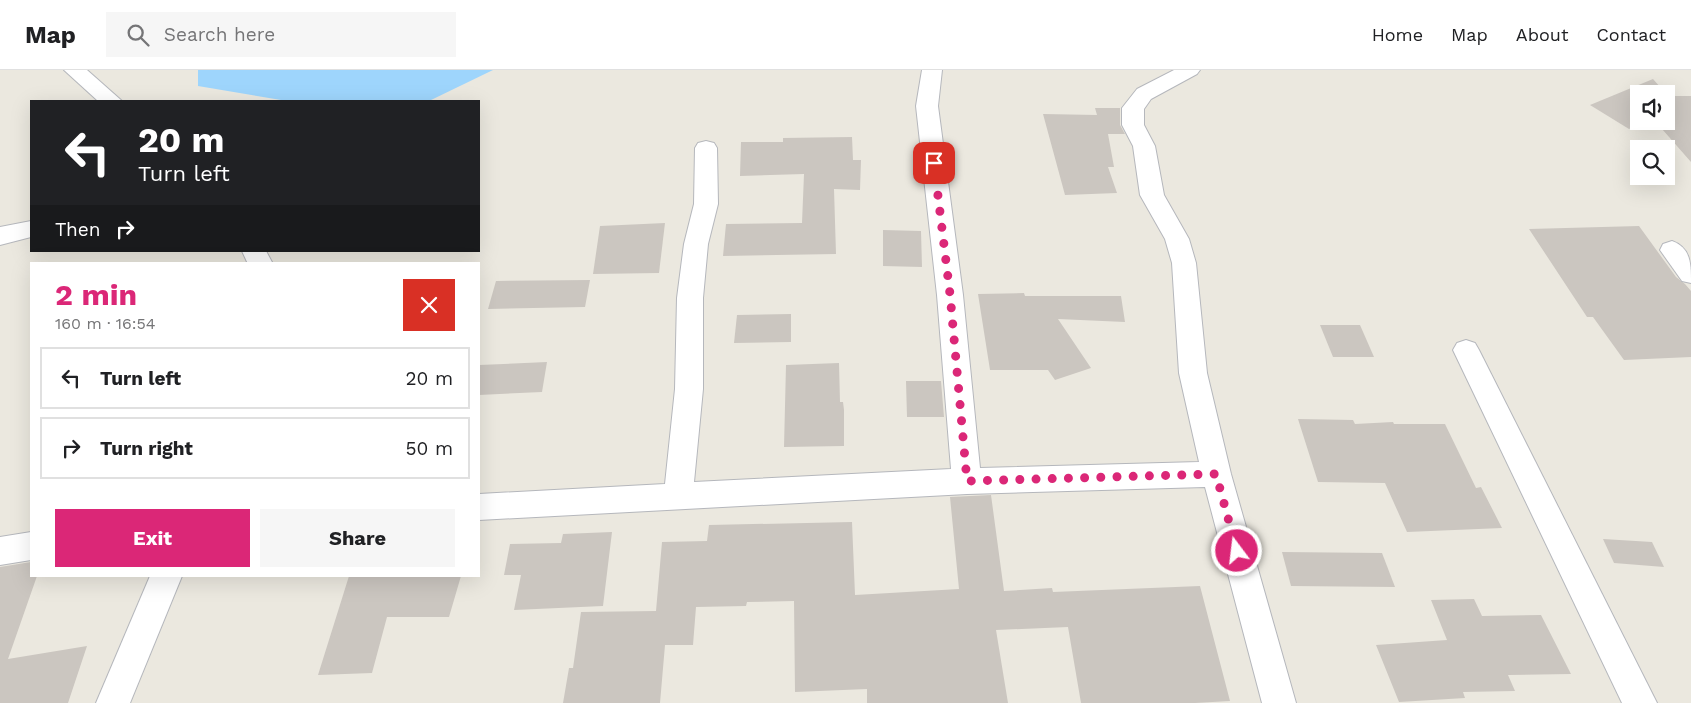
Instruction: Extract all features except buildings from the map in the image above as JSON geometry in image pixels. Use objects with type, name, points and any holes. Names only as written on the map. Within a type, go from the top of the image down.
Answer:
[{"type":"street","points":[[74,70],[110,100]]},
{"type":"street","points":[[932,70],[927,106],[950,294],[967,481]]},
{"type":"street","points":[[1190,70],[1144,94],[1133,108],[1133,125],[1144,146],[1152,195],[1177,240],[1184,263],[1193,373],[1216,474],[1279,703]]},
{"type":"street","points":[[678,497],[689,389],[690,298],[696,244],[706,204],[706,148]]},
{"type":"street","points":[[0,236],[30,229]]},
{"type":"street","points":[[1672,250],[1691,274]]},
{"type":"street","points":[[1466,350],[1640,703]]},
{"type":"street","points":[[480,507],[967,481],[1216,474]]},
{"type":"street","points":[[0,551],[30,546]]},
{"type":"street","points":[[113,703],[166,577]]},
{"type":"water","points":[[198,70],[493,70],[431,100],[281,100],[198,86]]},
{"type":"route","points":[[934,163],[950,294],[967,481],[1216,474],[1237,551]]}]
